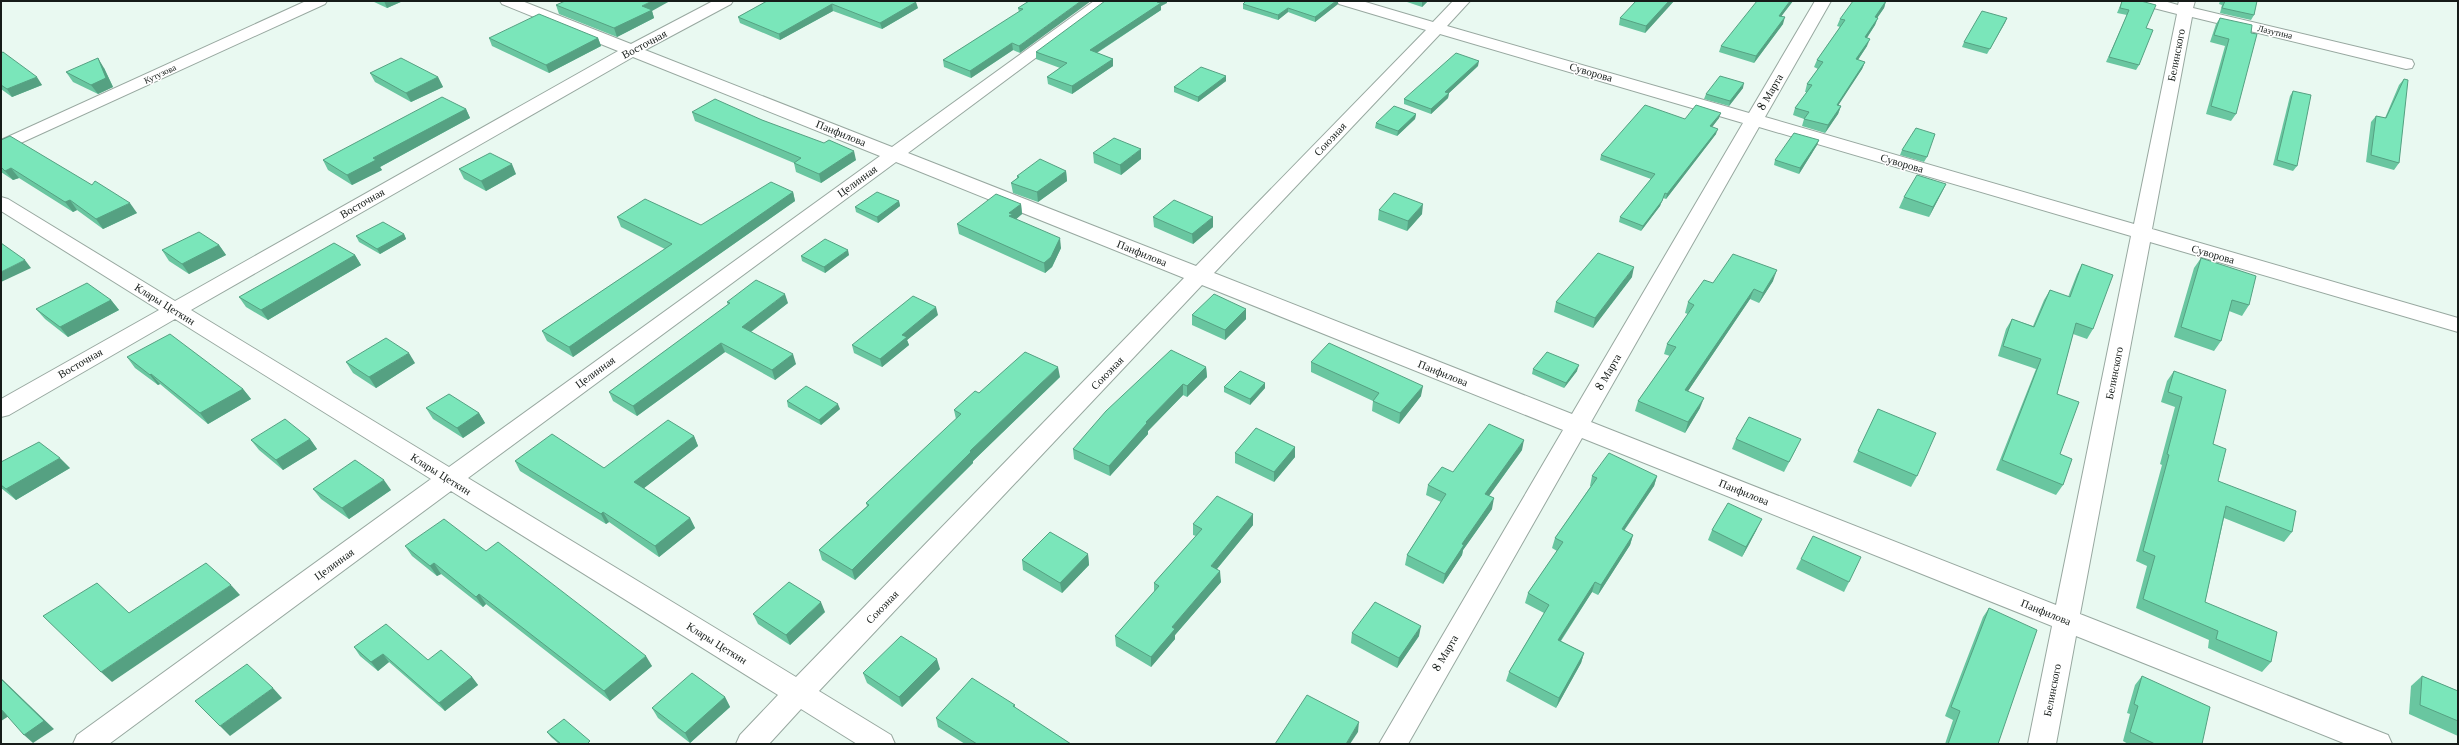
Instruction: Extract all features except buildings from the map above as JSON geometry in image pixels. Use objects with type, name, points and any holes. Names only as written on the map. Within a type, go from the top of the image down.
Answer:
[{"type":"street","name":"Кутузова","points":[[1,147],[320,1]]},
{"type":"street","name":"Панфилова","points":[[508,1],[2378,744]]},
{"type":"street","name":"Восточная","points":[[1,408],[632,50],[725,1]]},
{"type":"street","name":"Целинная","points":[[87,744],[1104,1]]},
{"type":"street","name":"Суворова","points":[[1345,1],[2458,325]]},
{"type":"street","name":"Союзная","points":[[750,744],[1462,1]]},
{"type":"street","name":"8 Марта","points":[[1393,744],[1823,1]]},
{"type":"street","name":"Лазутина","points":[[2144,1],[2186,6],[2406,64]]},
{"type":"street","name":"Белинского","points":[[2042,744],[2186,6]]},
{"type":"street","name":"Клары Цеткин","points":[[1,203],[881,744]]}]
